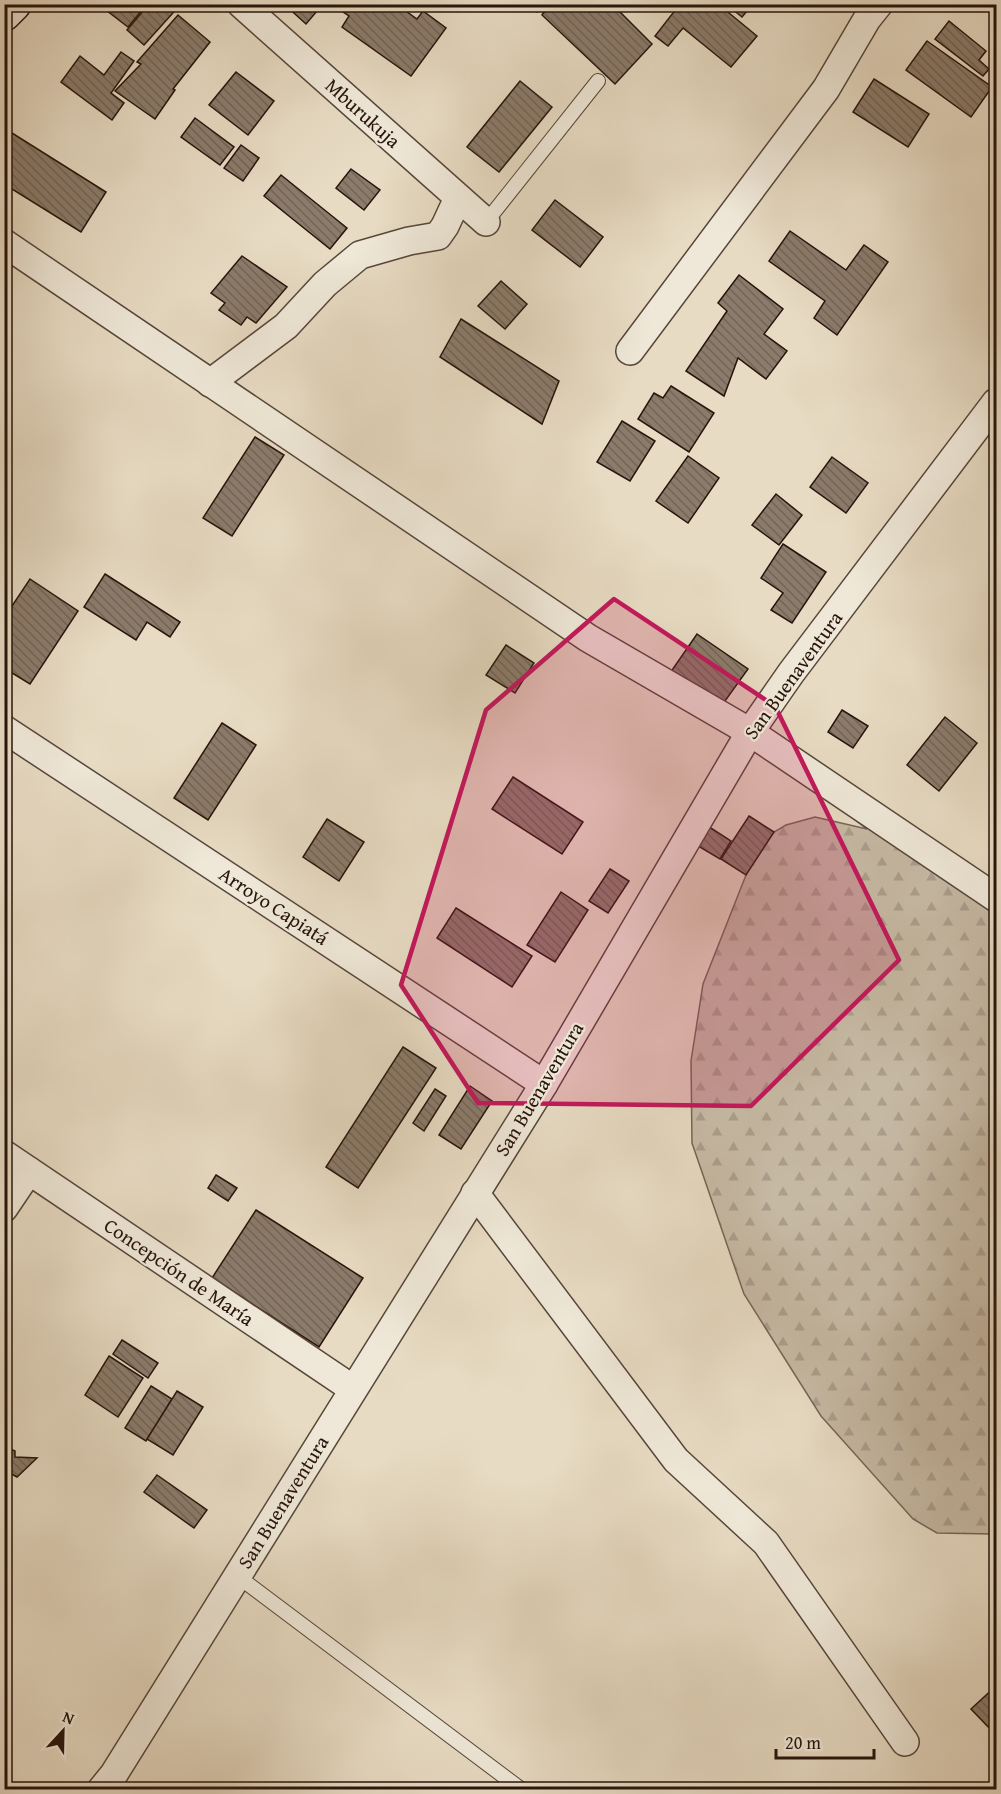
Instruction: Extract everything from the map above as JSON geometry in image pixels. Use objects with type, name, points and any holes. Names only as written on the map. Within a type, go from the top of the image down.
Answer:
[{"type":"main road","points":[[4,14],[14,4]]},
{"type":"street","name":"Mburukuja","points":[[241,4],[486,222]]},
{"type":"street","points":[[630,351],[826,89],[866,9]]},
{"type":"street","points":[[210,382],[286,326],[325,284],[360,255],[409,241],[438,236],[458,198]]},
{"type":"street","points":[[4,243],[588,638],[750,732],[996,898]]},
{"type":"street","name":"San Buenaventura","points":[[101,1790],[114,1774],[544,1084],[750,732],[791,673],[996,402]]},
{"type":"street","name":"Arroyo Capiatá","points":[[4,729],[544,1084]]},
{"type":"street","name":"Concepción de María","points":[[4,1154],[353,1389]]},
{"type":"street","points":[[4,1208],[29,1171]]},
{"type":"street","points":[[475,1193],[676,1460],[766,1543],[905,1742]]},
{"type":"lane","points":[[486,222],[598,81]]},
{"type":"lane","points":[[236,1575],[522,1790]]},
{"type":"highlighted area","points":[[614,599],[775,706],[899,960],[751,1106],[478,1103],[401,985],[486,710]]},
{"type":"green space","points":[[815,817],[867,829],[854,819],[883,817],[996,896],[996,1533],[993,1534],[937,1533],[913,1519],[821,1416],[744,1294],[692,1143],[691,1061],[703,984],[746,875],[758,854],[774,832],[786,825]]},
{"type":"building","points":[[98,4],[147,4],[128,27]]},
{"type":"building","points":[[149,4],[181,4],[144,45],[127,30]]},
{"type":"building","points":[[284,4],[323,4],[306,24]]},
{"type":"building","points":[[340,4],[396,4],[417,19],[423,11],[446,28],[411,76],[342,27],[349,16],[337,8]]},
{"type":"building","points":[[529,4],[544,4],[537,12]]},
{"type":"building","points":[[549,4],[612,4],[652,44],[615,84],[542,15]]},
{"type":"building","points":[[680,4],[718,4],[757,36],[731,67],[683,28],[668,46],[655,36]]},
{"type":"building","points":[[726,4],[753,4],[742,17]]},
{"type":"building","points":[[178,15],[210,42],[173,89],[175,90],[155,119],[115,91],[141,64],[137,62]]},
{"type":"building","points":[[949,21],[986,51],[979,60],[989,69],[983,76],[935,39]]},
{"type":"building","points":[[927,41],[992,87],[971,117],[906,70]]},
{"type":"building","points":[[121,52],[134,61],[111,93],[124,103],[112,120],[61,82],[80,56],[104,75]]},
{"type":"building","points":[[236,72],[274,101],[248,135],[209,105]]},
{"type":"building","points":[[874,79],[929,114],[908,147],[853,112]]},
{"type":"building","points":[[520,81],[552,107],[499,172],[467,147]]},
{"type":"building","points":[[195,118],[234,147],[220,165],[181,137]]},
{"type":"building","points":[[4,128],[106,192],[81,232],[4,184]]},
{"type":"building","points":[[241,145],[259,158],[243,181],[224,168]]},
{"type":"building","points":[[351,169],[380,190],[364,210],[336,188]]},
{"type":"building","points":[[281,175],[347,228],[330,249],[264,196]]},
{"type":"building","points":[[555,200],[603,237],[580,267],[532,230]]},
{"type":"building","points":[[790,231],[846,270],[864,245],[888,262],[837,335],[814,318],[825,301],[769,261]]},
{"type":"building","points":[[242,256],[287,287],[256,323],[247,317],[241,325],[219,310],[225,303],[211,293]]},
{"type":"building","points":[[739,275],[783,309],[764,334],[787,351],[766,379],[738,358],[724,396],[686,371],[727,311],[718,303]]},
{"type":"building","points":[[501,281],[527,304],[505,329],[478,306]]},
{"type":"building","points":[[461,319],[559,381],[542,424],[440,357]]},
{"type":"building","points":[[671,386],[714,413],[689,452],[638,419],[654,393],[663,398]]},
{"type":"building","points":[[622,421],[655,441],[630,481],[597,462]]},
{"type":"building","points":[[255,437],[284,455],[232,536],[203,518]]},
{"type":"building","points":[[688,456],[719,478],[688,523],[656,501]]},
{"type":"building","points":[[832,457],[868,483],[846,513],[810,487]]},
{"type":"building","points":[[776,494],[802,515],[779,545],[752,525]]},
{"type":"building","points":[[783,544],[826,572],[792,623],[771,610],[783,593],[761,578]]},
{"type":"building","points":[[105,574],[180,622],[170,637],[147,622],[136,640],[84,607]]},
{"type":"building","points":[[30,579],[78,611],[30,684],[4,668],[4,618]]},
{"type":"building","points":[[697,634],[748,669],[720,708],[670,673]]},
{"type":"building","points":[[506,645],[534,663],[515,693],[486,675]]},
{"type":"building","points":[[842,710],[868,726],[853,748],[828,732]]},
{"type":"building","points":[[945,717],[977,743],[939,791],[907,765]]},
{"type":"building","points":[[222,723],[256,745],[208,820],[174,798]]},
{"type":"building","points":[[513,777],[583,822],[562,854],[492,809]]},
{"type":"building","points":[[749,816],[774,832],[746,875],[721,859]]},
{"type":"building","points":[[327,819],[364,842],[339,881],[303,857]]},
{"type":"building","points":[[700,821],[731,841],[720,859],[688,840]]},
{"type":"building","points":[[610,869],[629,881],[608,913],[589,901]]},
{"type":"building","points":[[561,892],[588,910],[555,962],[527,945]]},
{"type":"building","points":[[456,908],[532,956],[512,987],[437,938]]},
{"type":"building","points":[[403,1047],[436,1068],[358,1188],[326,1167]]},
{"type":"building","points":[[470,1086],[492,1101],[461,1149],[439,1135]]},
{"type":"building","points":[[435,1089],[446,1096],[424,1131],[413,1123]]},
{"type":"building","points":[[216,1175],[237,1188],[228,1201],[208,1188]]},
{"type":"building","points":[[256,1210],[363,1278],[319,1347],[212,1278]]},
{"type":"building","points":[[122,1340],[158,1363],[148,1378],[113,1354]]},
{"type":"building","points":[[109,1356],[143,1378],[118,1417],[85,1395]]},
{"type":"building","points":[[151,1386],[172,1399],[146,1441],[125,1428]]},
{"type":"building","points":[[177,1391],[203,1407],[173,1455],[147,1439]]},
{"type":"building","points":[[4,1435],[10,1437],[8,1448],[15,1451],[15,1457],[37,1458],[17,1477],[4,1470]]},
{"type":"building","points":[[157,1475],[207,1510],[194,1528],[144,1492]]},
{"type":"building","points":[[996,1686],[996,1725],[991,1730],[971,1709]]}]
